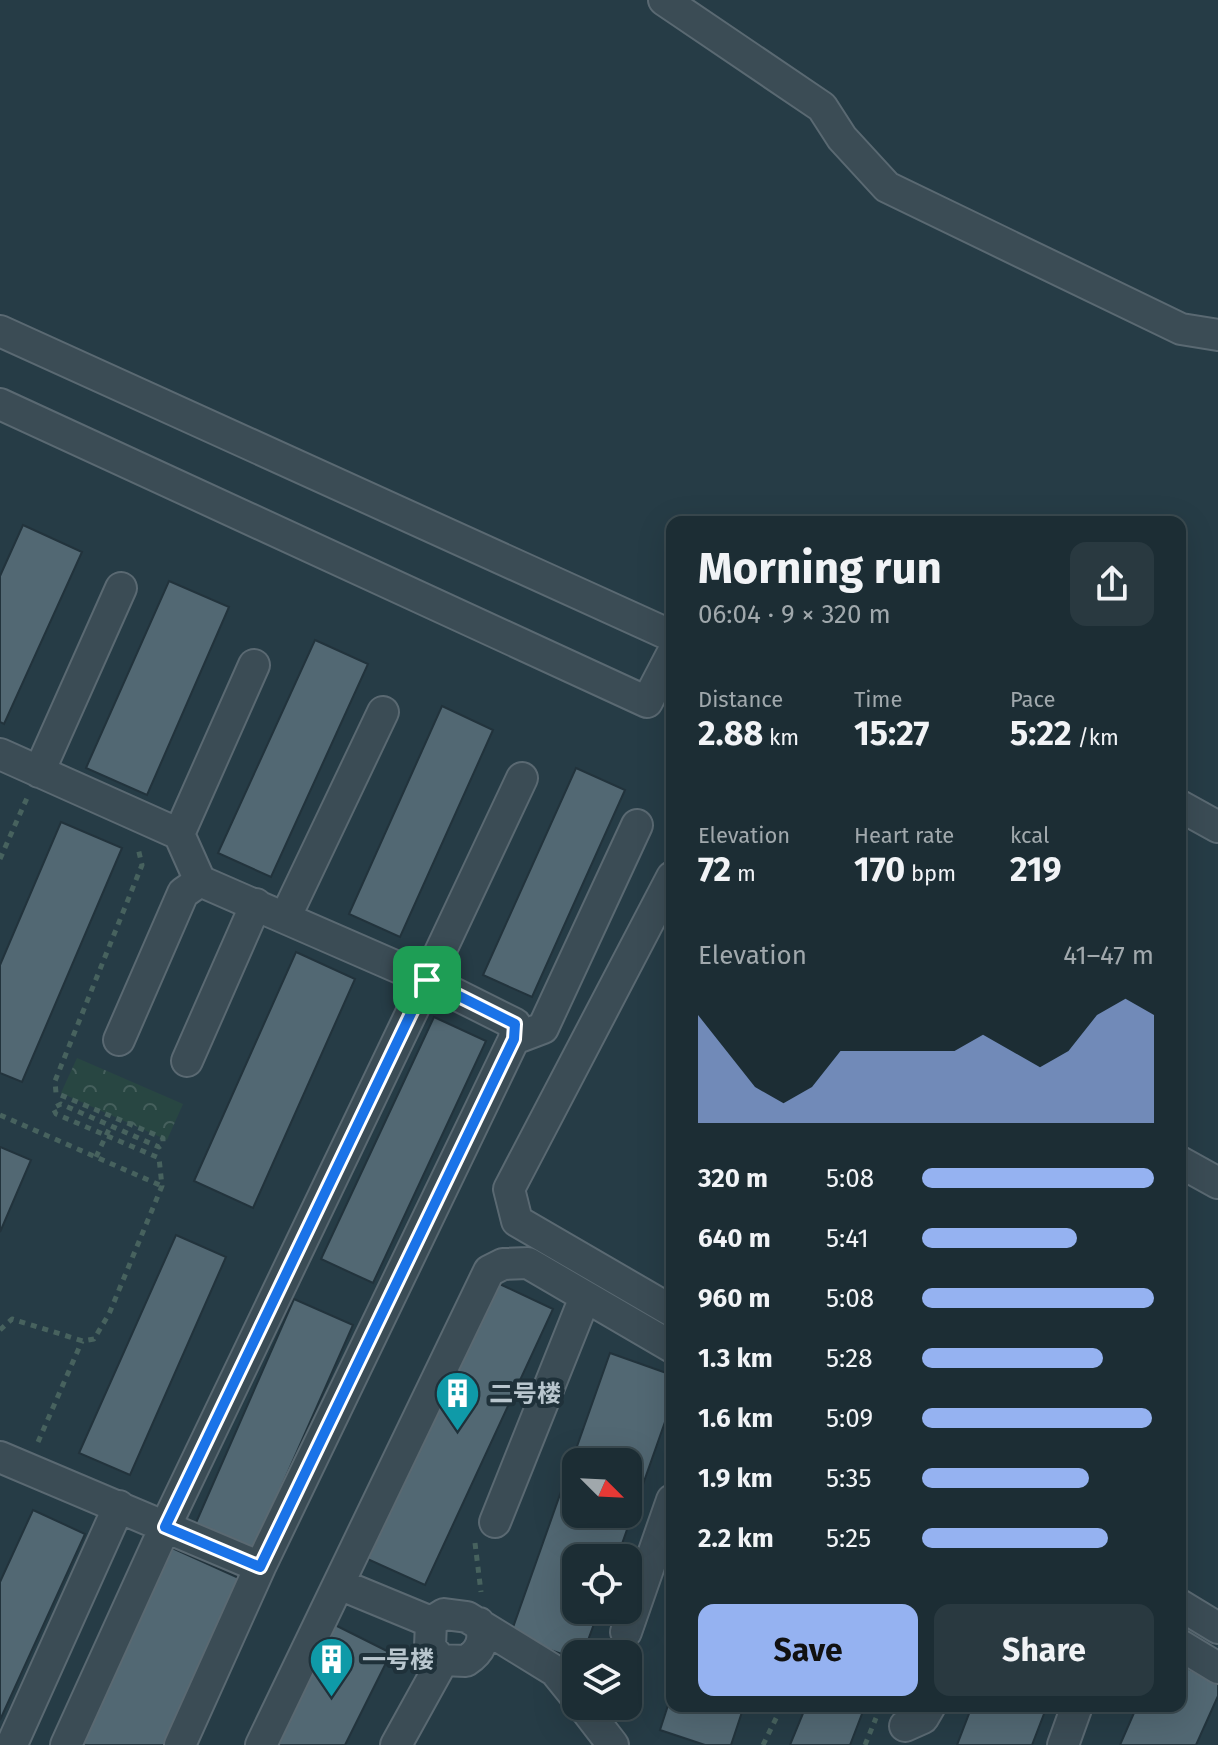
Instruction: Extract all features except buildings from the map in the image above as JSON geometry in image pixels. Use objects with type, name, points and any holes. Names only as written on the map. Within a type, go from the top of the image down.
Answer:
[{"type":"street","points":[[664,0],[822,107],[842,138],[887,187],[1181,329],[1218,335]]},
{"type":"street","points":[[0,331],[666,633]]},
{"type":"street","points":[[0,404],[647,702],[666,666]]},
{"type":"street","points":[[39,772],[121,588]]},
{"type":"street","points":[[179,834],[254,665]]},
{"type":"street","points":[[286,916],[383,712]]},
{"type":"street","points":[[0,754],[179,834],[200,881],[427,980],[515,1024],[514,1039],[260,1567],[180,1745]]},
{"type":"street","points":[[66,1745],[165,1527],[522,778]]},
{"type":"street","points":[[1186,809],[1218,827]]},
{"type":"street","points":[[514,1039],[543,1028],[637,825]]},
{"type":"street","points":[[119,1040],[183,893],[200,881]]},
{"type":"street","points":[[666,888],[509,1189],[517,1221],[666,1308]]},
{"type":"street","points":[[187,1061],[256,904]]},
{"type":"street","points":[[1186,1165],[1218,1183]]},
{"type":"street","points":[[261,1745],[489,1271],[503,1264],[528,1263],[666,1344]]},
{"type":"street","points":[[495,1522],[585,1297]]},
{"type":"street","points":[[14,1463],[260,1567]]},
{"type":"street","points":[[13,1742],[119,1506]]},
{"type":"street","points":[[626,1632],[666,1517]]},
{"type":"street","points":[[339,1584],[431,1622]]},
{"type":"street","points":[[1186,1609],[1218,1628]]},
{"type":"street","points":[[473,1620],[483,1640],[474,1656],[458,1663],[443,1660],[430,1647],[428,1630],[431,1622],[444,1614],[473,1620],[555,1671],[562,1680]]},
{"type":"street","points":[[1186,1649],[1218,1668]]},
{"type":"street","points":[[396,1745],[443,1660]]},
{"type":"street","points":[[905,1726],[923,1718],[926,1712]]},
{"type":"street","points":[[1063,1745],[1075,1712]]},
{"type":"street","points":[[594,1720],[613,1745]]},
{"type":"path","points":[[0,859],[39,772]]},
{"type":"path","points":[[0,1330],[12,1319],[82,1341],[94,1339],[109,1314],[162,1186],[159,1158],[56,1114],[53,1108],[61,1104],[159,1147],[163,1144],[163,1138],[56,1093],[55,1081],[142,865],[136,840]]},
{"type":"path","points":[[0,1115],[162,1186]]},
{"type":"path","points":[[96,1157],[114,1117]]},
{"type":"path","points":[[14,1463],[82,1341]]},
{"type":"path","points":[[473,1620],[481,1594],[480,1559],[473,1537],[495,1522]]},
{"type":"path","points":[[763,1745],[779,1712]]},
{"type":"path","points":[[865,1745],[878,1712]]},
{"type":"green space","points":[[77,1058],[183,1104],[167,1140],[61,1093]]},
{"type":"place","name":"二号楼","points":[[458,1433]]},
{"type":"place","name":"一号楼","points":[[331,1699]]},
{"type":"route","points":[[427,980],[515,1024],[514,1039],[260,1567],[165,1527],[427,980]]}]
